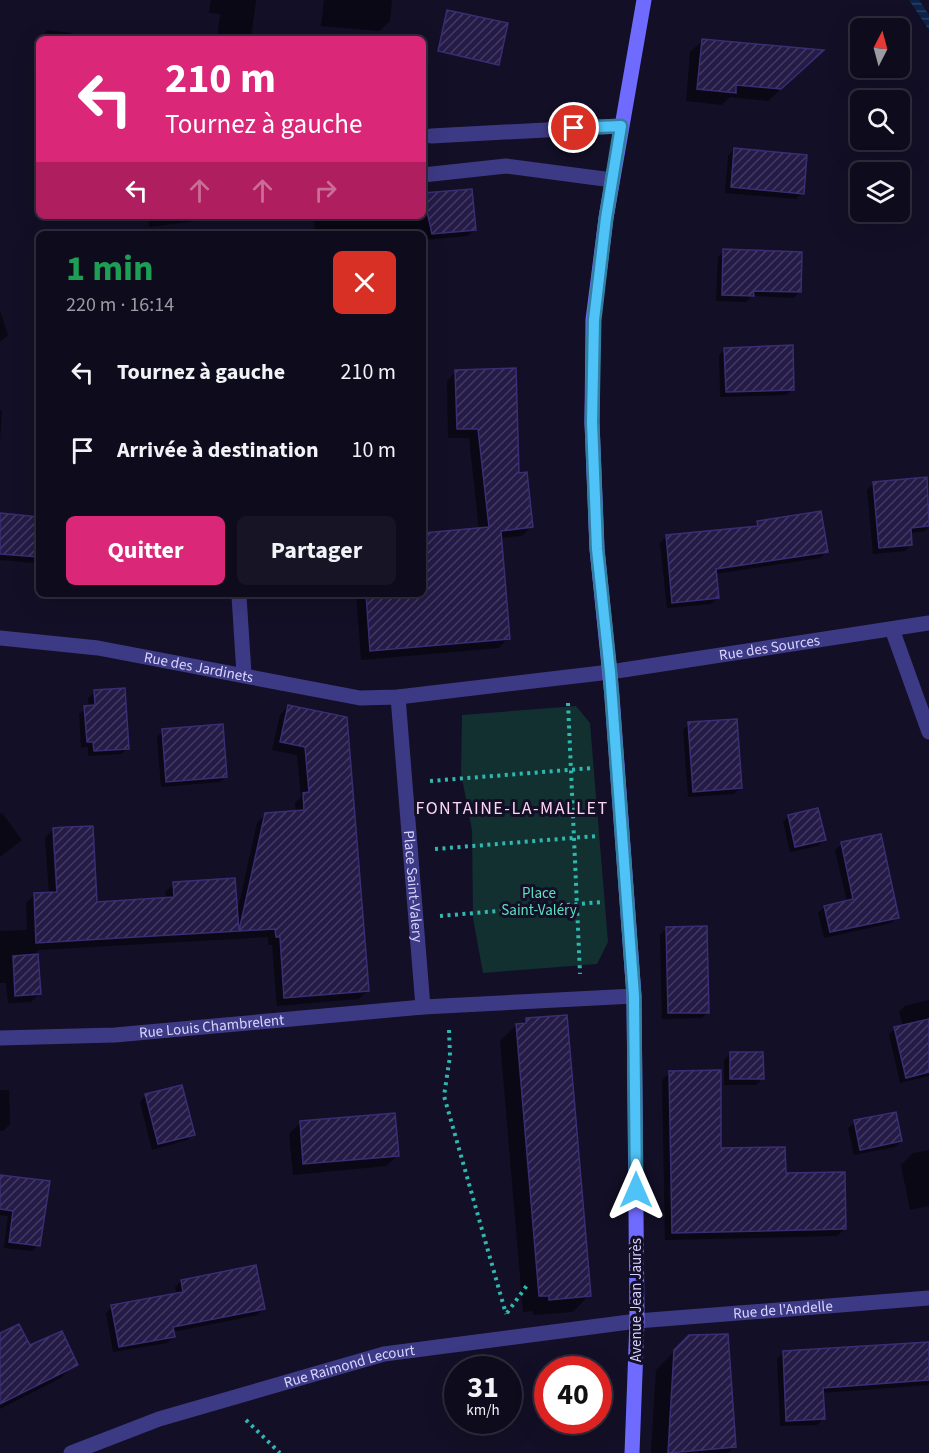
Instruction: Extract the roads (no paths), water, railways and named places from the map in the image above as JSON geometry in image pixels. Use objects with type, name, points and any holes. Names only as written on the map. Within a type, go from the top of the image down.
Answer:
[{"type":"street","name":"Avenue Jean Jaurès","points":[[632,1453],[637,1321],[634,996],[610,672],[597,549],[592,422],[594,320],[612,180],[644,0]]},
{"type":"street","points":[[431,136],[621,126]]},
{"type":"street","points":[[426,175],[506,166],[612,180]]},
{"type":"street","points":[[238,597],[244,674]]},
{"type":"street","name":"Rue des Sources","points":[[610,672],[929,623]]},
{"type":"street","points":[[892,629],[929,732]]},
{"type":"street","name":"Rue des Jardinets","points":[[0,638],[98,648],[244,674],[360,698],[398,697]]},
{"type":"street","points":[[398,697],[610,672]]},
{"type":"street","name":"Place Saint-Valery","points":[[398,697],[423,1007]]},
{"type":"street","points":[[423,1007],[634,996]]},
{"type":"street","name":"Rue Louis Chambrelent","points":[[0,1038],[115,1035],[423,1007]]},
{"type":"street","name":"Rue de l'Andelle","points":[[637,1321],[929,1298]]},
{"type":"street","name":"Rue Raimond Lecourt","points":[[71,1453],[159,1419],[384,1354],[637,1321]]},
{"type":"water","points":[[909,0],[919,0],[929,15],[929,30]]},
{"type":"district","name":"FONTAINE-LA-MALLET","points":[[512,808]]},
{"type":"park label","name":"Place Saint-Valéry","points":[[539,902]]}]
